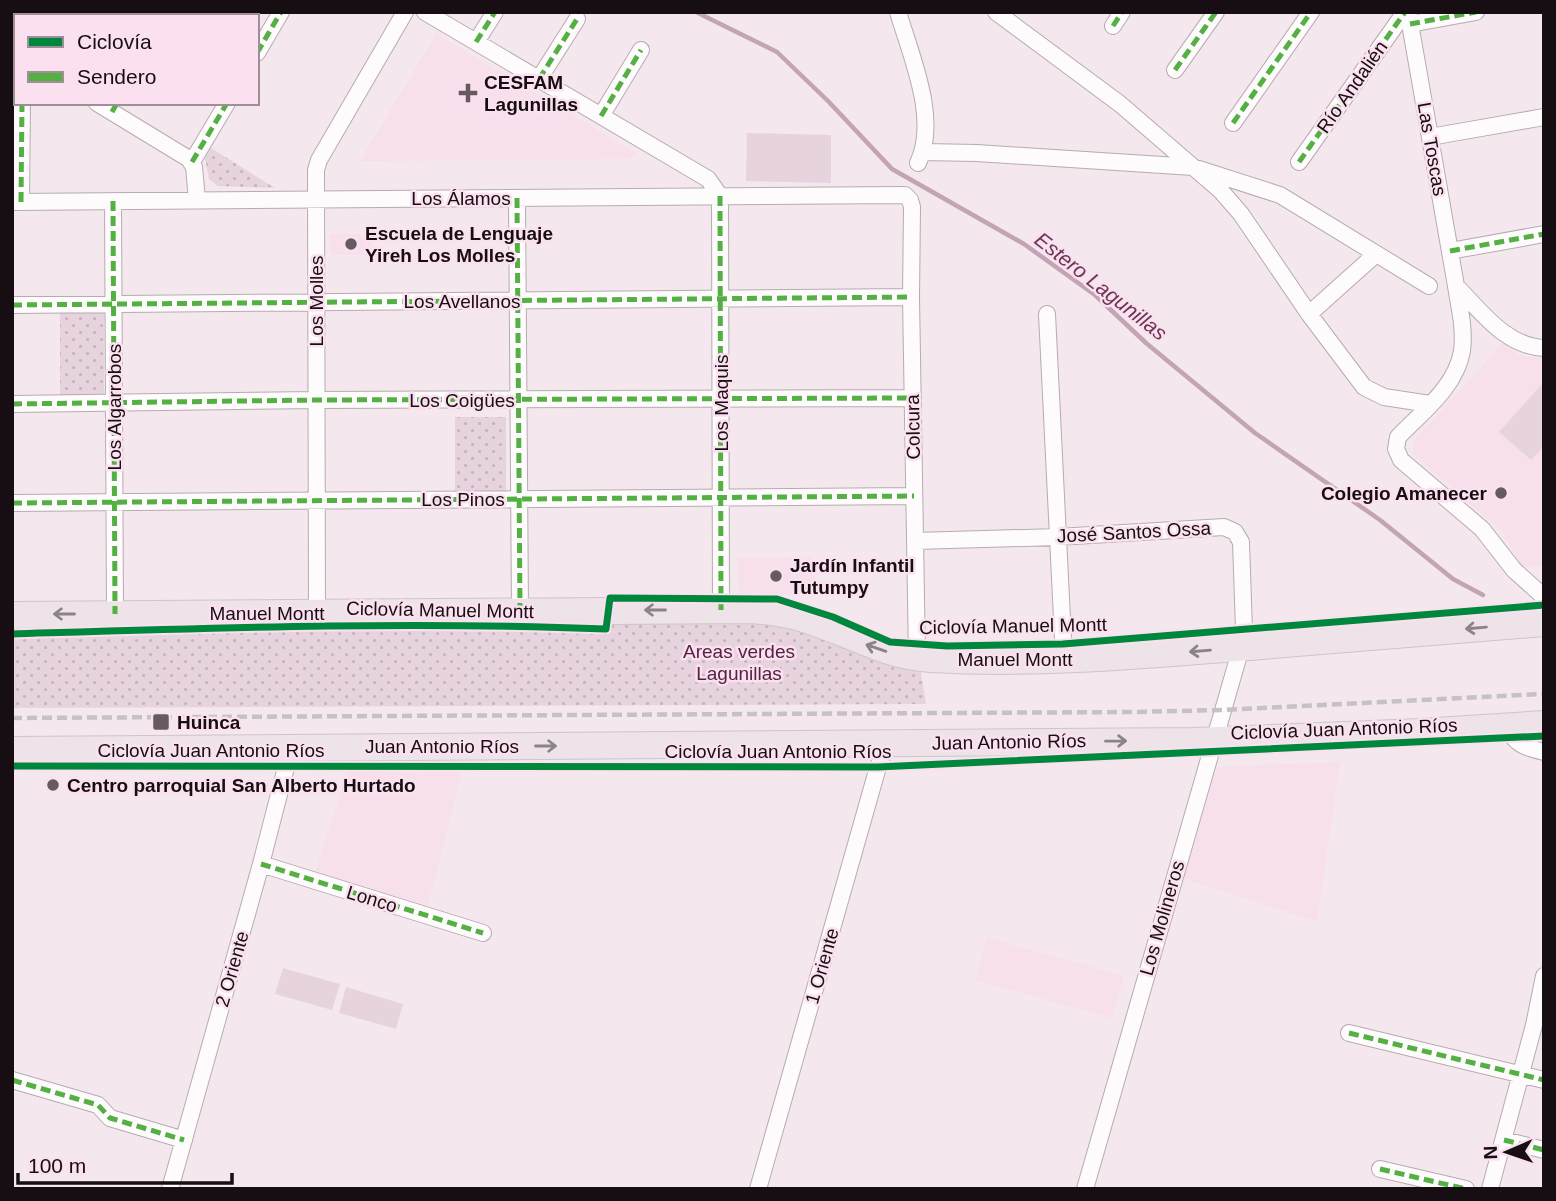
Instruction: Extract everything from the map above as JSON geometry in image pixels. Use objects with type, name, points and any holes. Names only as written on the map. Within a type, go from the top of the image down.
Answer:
[{"type":"main road","name":"Manuel Montt","points":[[12,615],[767,611],[798,617],[872,646],[917,658],[1064,659],[1241,648],[1543,615]]},
{"type":"main road","name":"Juan Antonio Ríos","points":[[12,750],[1213,740],[1544,724]]},
{"type":"street","points":[[259,50],[281,12]]},
{"type":"street","name":"Los Molles","points":[[317,612],[315,175],[318,160],[405,12]]},
{"type":"street","points":[[425,12],[708,178],[720,196]]},
{"type":"street","points":[[475,42],[495,12]]},
{"type":"street","points":[[898,12],[920,85],[926,134],[921,157],[955,152],[1193,167],[1280,195],[1429,285]]},
{"type":"street","points":[[996,12],[1120,104],[1221,191],[1241,214],[1309,314],[1364,387],[1384,397],[1430,404]]},
{"type":"street","points":[[1175,71],[1216,12]]},
{"type":"street","points":[[1233,123],[1311,12]]},
{"type":"street","points":[[1408,16],[1476,12]]},
{"type":"street","name":"Las Toscas","points":[[1408,16],[1456,285],[1462,350],[1451,381],[1398,437],[1398,455],[1491,538],[1543,615]]},
{"type":"street","name":"Río Andalién","points":[[1299,162],[1408,16]]},
{"type":"street","points":[[539,79],[577,19]]},
{"type":"street","points":[[601,116],[641,50]]},
{"type":"street","points":[[17,202],[22,105]]},
{"type":"street","points":[[192,162],[226,105]]},
{"type":"street","points":[[114,108],[192,162],[196,176],[197,200]]},
{"type":"street","points":[[1430,137],[1544,117]]},
{"type":"street","name":"Los Álamos","points":[[17,202],[899,194],[908,197]]},
{"type":"street","name":"Los Maquis","points":[[720,196],[721,610]]},
{"type":"street","name":"Colcura","points":[[908,197],[912,207],[917,658]]},
{"type":"street","points":[[517,198],[520,612]]},
{"type":"street","name":"Los Algarrobos","points":[[113,201],[116,614]]},
{"type":"street","points":[[1450,251],[1544,234]]},
{"type":"street","points":[[1309,314],[1376,254]]},
{"type":"street","points":[[1456,285],[1512,339],[1527,346],[1544,348]]},
{"type":"street","name":"Los Avellanos","points":[[12,305],[911,297]]},
{"type":"street","points":[[1047,314],[1064,659]]},
{"type":"street","name":"Los Coigües","points":[[12,404],[913,398]]},
{"type":"street","name":"Los Pinos","points":[[12,503],[914,496]]},
{"type":"street","name":"José Santos Ossa","points":[[915,541],[1058,537],[1218,527],[1230,529],[1241,542],[1244,630],[1241,648]]},
{"type":"street","name":"Los Molineros","points":[[1085,1189],[1241,648]]},
{"type":"street","points":[[1508,727],[1511,736],[1519,743],[1544,752]]},
{"type":"street","name":"1 Oriente","points":[[758,1189],[887,744]]},
{"type":"street","name":"2 Oriente","points":[[170,1189],[291,748]]},
{"type":"street","name":"Lonco","points":[[261,864],[483,933]]},
{"type":"street","points":[[1490,1189],[1544,976]]},
{"type":"street","points":[[1349,1033],[1544,1080]]},
{"type":"street","points":[[12,1080],[98,1105],[110,1118],[184,1140]]},
{"type":"street","points":[[1504,1140],[1544,1150]]},
{"type":"street","points":[[1380,1169],[1466,1189]]},
{"type":"shaded area","name":"CESFAM Lagunillas","points":[[436,34],[636,153],[631,159],[360,161]]},
{"type":"shaded area","name":"Escuela de Lenguaje Yireh Los Molles","points":[[330,234],[371,234],[371,255],[331,255]]},
{"type":"shaded area","name":"Colegio Amanecer","points":[[1503,343],[1517,354],[1527,357],[1544,356],[1544,565],[1522,567],[1502,531],[1413,454],[1414,441]]},
{"type":"shaded area","name":"Jardín Infantil Tutumpy","points":[[813,557],[814,594],[739,595],[738,558]]},
{"type":"shaded area","points":[[1340,762],[1317,921],[1184,879],[1217,767]]},
{"type":"shaded area","points":[[463,767],[428,905],[315,873],[348,769]]},
{"type":"shaded area","points":[[987,938],[1124,976],[1112,1018],[975,980]]},
{"type":"green space","points":[[747,133],[831,135],[831,183],[746,181]]},
{"type":"green space","points":[[211,148],[275,188],[218,186],[209,179],[205,158]]},
{"type":"green space","points":[[60,313],[104,313],[104,398],[60,398]]},
{"type":"green space","points":[[1544,382],[1544,446],[1531,460],[1499,432]]},
{"type":"green space","points":[[455,417],[506,417],[506,504],[455,504]]},
{"type":"green space","name":"Areas verdes Lagunillas","points":[[766,619],[920,667],[926,704],[12,708],[12,627]]},
{"type":"green space","points":[[283,968],[340,984],[332,1010],[275,994]]},
{"type":"green space","points":[[346,987],[403,1004],[396,1029],[339,1013]]},
{"type":"waterway","name":"Estero Lagunillas","points":[[696,12],[777,52],[892,169],[1024,244],[1095,295],[1146,343],[1255,433],[1380,520],[1453,579],[1483,595]]},
{"type":"railway","points":[[12,718],[1132,712],[1544,694]]},
{"type":"marked path","points":[[259,50],[281,12]]},
{"type":"marked path","points":[[476,42],[495,12]]},
{"type":"marked path","points":[[1113,26],[1122,12]]},
{"type":"marked path","points":[[1175,70],[1216,12]]},
{"type":"marked path","points":[[1233,123],[1311,12]]},
{"type":"marked path","points":[[1299,162],[1405,12]]},
{"type":"marked path","points":[[1410,24],[1476,12]]},
{"type":"marked path","points":[[539,79],[577,19]]},
{"type":"marked path","points":[[601,116],[641,50]]},
{"type":"marked path","points":[[21,202],[22,105]]},
{"type":"marked path","points":[[112,112],[116,105]]},
{"type":"marked path","points":[[192,162],[226,105]]},
{"type":"marked path","points":[[720,196],[721,610]]},
{"type":"marked path","points":[[517,198],[520,612]]},
{"type":"marked path","points":[[113,201],[115,614]]},
{"type":"marked path","points":[[1450,251],[1544,234]]},
{"type":"marked path","points":[[12,305],[911,297]]},
{"type":"marked path","points":[[12,404],[913,398]]},
{"type":"marked path","points":[[12,503],[914,496]]},
{"type":"marked path","points":[[261,864],[483,933]]},
{"type":"marked path","points":[[1349,1033],[1544,1080]]},
{"type":"marked path","points":[[12,1080],[98,1105],[110,1118],[184,1140]]},
{"type":"marked path","points":[[1504,1140],[1544,1150]]},
{"type":"marked path","points":[[1380,1169],[1466,1189]]},
{"type":"cycle path","name":"Ciclovía Manuel Montt","points":[[12,634],[383,625],[606,629],[610,598],[777,599],[833,617],[890,642],[947,646],[1063,644],[1544,605]]},
{"type":"cycle path","name":"Ciclovía Juan Antonio Ríos","points":[[12,766],[878,767],[1544,736]]},
{"type":"place","name":"CESFAM Lagunillas","points":[[468,93]]},
{"type":"place","name":"Escuela de Lenguaje Yireh Los Molles","points":[[351,244]]},
{"type":"place","name":"Colegio Amanecer","points":[[1501,493]]},
{"type":"place","name":"Jardín Infantil Tutumpy","points":[[776,576]]},
{"type":"place","name":"Huinca","points":[[161,722]]},
{"type":"place","name":"Centro parroquial San Alberto Hurtado","points":[[53,785]]}]
